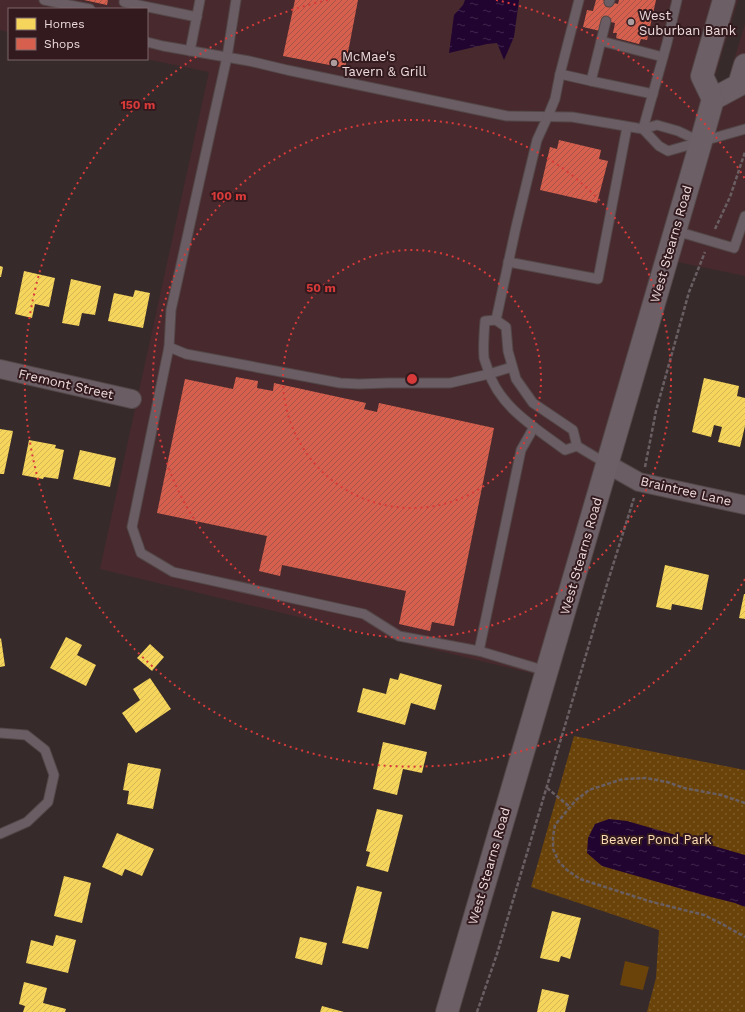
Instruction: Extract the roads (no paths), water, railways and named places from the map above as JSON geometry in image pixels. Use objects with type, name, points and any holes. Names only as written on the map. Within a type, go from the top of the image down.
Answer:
[{"type":"main road","points":[[724,0],[702,76],[713,98],[739,85],[745,65]]},
{"type":"main road","name":"West Stearns Road","points":[[447,1012],[608,464],[713,98]]},
{"type":"street","name":"Fremont Street","points":[[0,369],[132,399]]},
{"type":"street","name":"Braintree Lane","points":[[608,464],[639,482],[745,505]]},
{"type":"lane","points":[[44,0],[85,8]]},
{"type":"lane","points":[[190,50],[200,0]]},
{"type":"lane","points":[[236,0],[226,57],[171,310],[169,347],[132,527],[141,553],[173,572],[364,614],[399,636],[479,651],[546,671]]},
{"type":"lane","points":[[496,320],[537,140],[555,99],[579,0]]},
{"type":"lane","points":[[644,130],[664,57],[677,0]]},
{"type":"lane","points":[[124,4],[146,8]]},
{"type":"lane","points":[[148,8],[197,17]]},
{"type":"lane","points":[[591,81],[606,21]]},
{"type":"lane","points":[[601,41],[664,57]]},
{"type":"lane","points":[[148,42],[249,61],[507,116],[572,117],[644,130],[657,125],[678,131],[701,142]]},
{"type":"lane","points":[[560,74],[653,94]]},
{"type":"lane","points":[[713,98],[738,96]]},
{"type":"lane","points":[[508,262],[598,279],[627,127]]},
{"type":"lane","points":[[644,130],[659,146],[668,151],[745,129]]},
{"type":"lane","points":[[676,230],[734,248],[745,216]]},
{"type":"lane","points":[[577,446],[565,450],[522,418],[509,406],[496,388],[484,359],[485,321],[496,320],[506,327],[508,351],[516,379],[533,403],[573,430],[577,446],[608,464]]},
{"type":"lane","points":[[169,347],[186,354],[340,383],[450,383],[512,367]]},
{"type":"lane","points":[[479,651],[521,450],[534,427]]},
{"type":"lane","points":[[0,733],[26,735],[45,750],[54,775],[48,802],[27,822],[0,834]]},
{"type":"water","points":[[465,0],[519,0],[514,37],[504,60],[497,43],[449,53],[454,15],[463,5]]},
{"type":"water","points":[[609,819],[627,821],[745,855],[745,907],[602,866],[587,853],[588,838],[595,824]]},
{"type":"place","name":"West Suburban Bank","points":[[631,22]]},
{"type":"place","name":"McMae's Tavern & Grill","points":[[334,63]]},
{"type":"park label","name":"Beaver Pond Park","points":[[656,839]]}]
